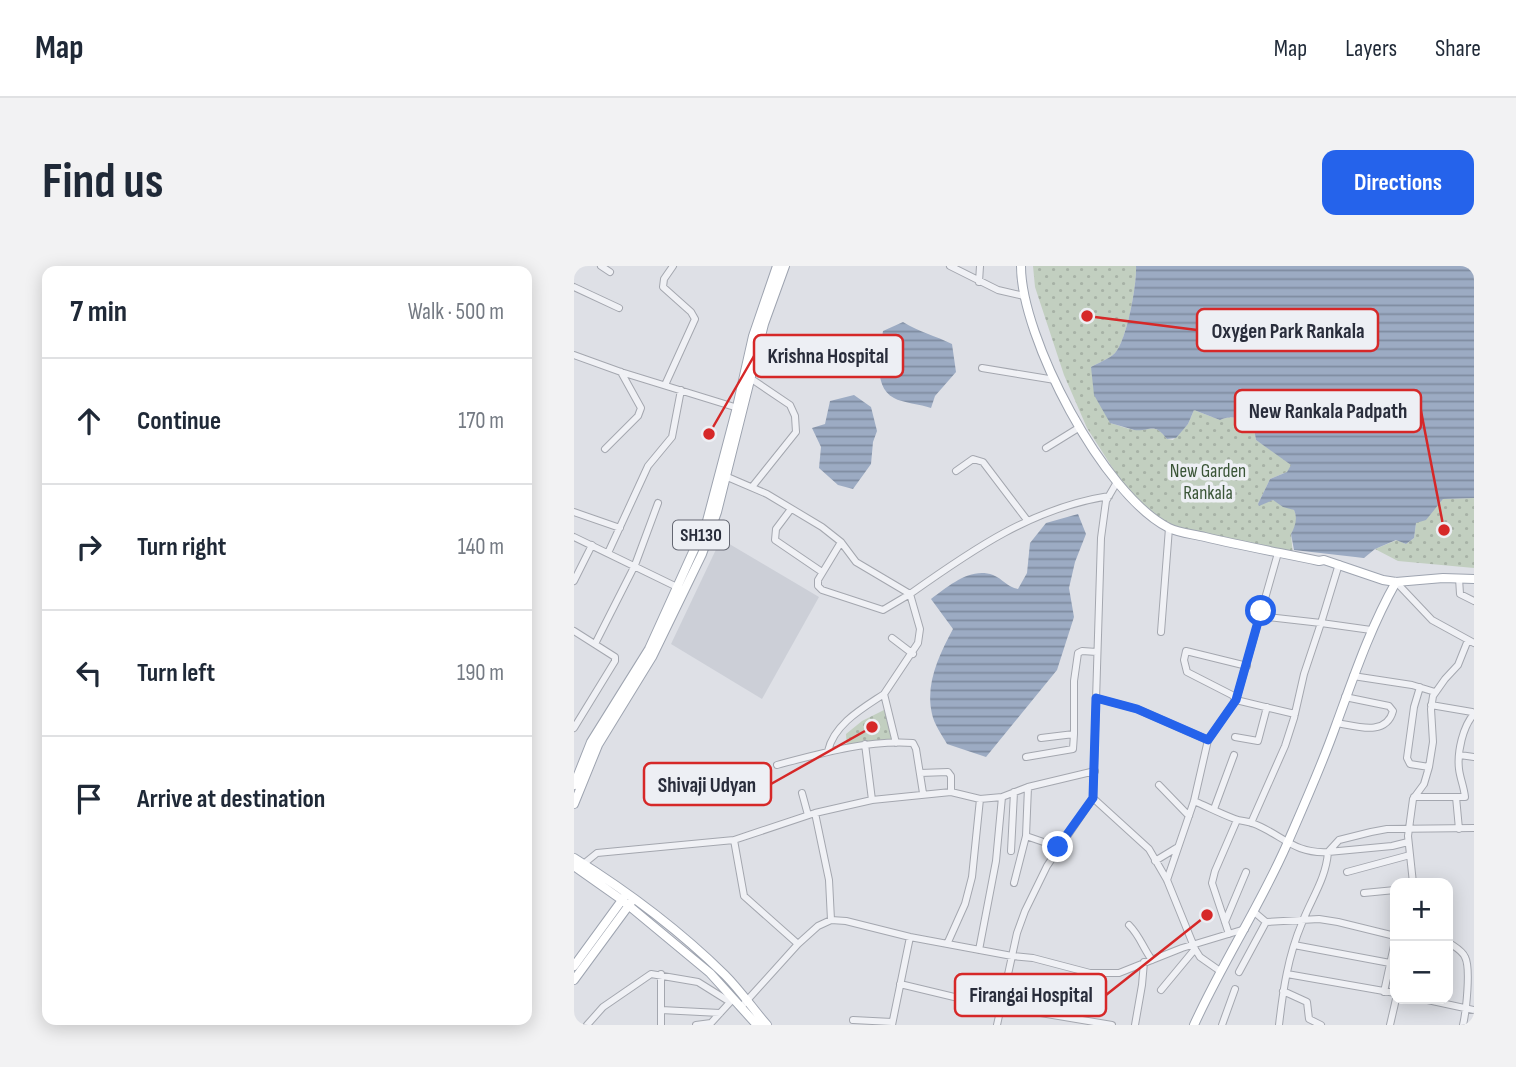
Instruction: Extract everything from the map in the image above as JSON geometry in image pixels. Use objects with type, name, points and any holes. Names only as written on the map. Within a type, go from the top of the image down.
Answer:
[{"type":"main road","name":"SH130","points":[[723,476],[730,463],[753,336],[777,266]]},
{"type":"main road","points":[[740,408],[764,324],[785,266]]},
{"type":"main road","points":[[1021,266],[1024,296],[1044,358],[1080,426],[1117,482],[1137,506],[1170,528],[1278,553],[1320,561],[1324,559],[1383,580],[1396,582],[1474,579]]},
{"type":"main road","name":"SH130","points":[[574,785],[591,742],[649,649],[713,523],[740,408]]},
{"type":"main road","points":[[1194,1025],[1288,841],[1337,723],[1371,630],[1396,582]]},
{"type":"main road","name":"SH130","points":[[574,804],[598,745],[652,657],[681,589]]},
{"type":"main road","points":[[574,858],[579,866],[628,900],[724,975],[757,1025]]},
{"type":"main road","points":[[574,967],[628,900]]},
{"type":"main road","points":[[574,980],[628,900]]},
{"type":"main road","points":[[628,900],[710,973],[732,1000],[744,1003],[767,1025]]},
{"type":"street","points":[[601,266],[610,272]]},
{"type":"street","points":[[665,385],[695,320],[691,312],[663,286],[664,279],[673,266]]},
{"type":"street","points":[[950,266],[979,282],[1024,296]]},
{"type":"street","points":[[979,282],[980,266]]},
{"type":"street","points":[[574,287],[619,308]]},
{"type":"street","points":[[574,355],[740,408]]},
{"type":"street","points":[[982,368],[1055,380]]},
{"type":"street","points":[[605,449],[640,412],[640,405],[621,372]]},
{"type":"street","points":[[750,378],[790,405],[795,416],[796,432],[752,487]]},
{"type":"street","points":[[608,553],[648,466],[672,437],[681,390]]},
{"type":"street","points":[[1046,447],[1080,426]]},
{"type":"street","points":[[956,471],[973,459],[983,462],[1027,520]]},
{"type":"street","points":[[723,476],[752,487],[822,527],[841,542],[856,562],[910,594],[920,629],[913,654],[884,694],[850,718],[831,740],[828,751]]},
{"type":"street","points":[[997,1025],[1017,933],[1025,911],[1046,866],[1093,798],[1101,538],[1106,501],[1117,482]]},
{"type":"street","points":[[841,542],[822,572],[818,586],[822,590],[883,610],[973,549],[1027,520],[1074,504],[1109,496]]},
{"type":"street","points":[[595,644],[635,565],[658,503]]},
{"type":"street","points":[[791,509],[776,529],[775,540],[822,572]]},
{"type":"street","points":[[574,512],[620,528]]},
{"type":"street","points":[[1161,632],[1170,528]]},
{"type":"street","points":[[574,537],[681,589]]},
{"type":"street","points":[[574,581],[592,545]]},
{"type":"street","points":[[1167,880],[1194,801],[1208,740],[1236,700],[1278,553]]},
{"type":"street","points":[[1251,823],[1295,714],[1304,674],[1339,564]]},
{"type":"street","points":[[1459,578],[1460,594],[1474,601]]},
{"type":"street","points":[[1396,582],[1432,620],[1471,642],[1460,661],[1435,692],[1431,705],[1433,737],[1429,767],[1424,784],[1414,797],[1409,830],[1412,878]]},
{"type":"street","points":[[1259,616],[1371,630]]},
{"type":"street","points":[[574,631],[615,657],[574,728]]},
{"type":"street","points":[[892,638],[913,654]]},
{"type":"street","points":[[1026,757],[1073,750],[1074,681],[1079,653],[1097,652]]},
{"type":"street","points":[[1247,666],[1186,652],[1184,668],[1232,695],[1236,700],[1295,714]]},
{"type":"street","points":[[1353,676],[1435,692]]},
{"type":"street","points":[[1420,687],[1414,707],[1407,758],[1410,764],[1429,767]]},
{"type":"street","points":[[884,694],[896,743]]},
{"type":"street","points":[[1337,723],[1376,729],[1389,722],[1393,711],[1389,706],[1345,697]]},
{"type":"street","points":[[1096,698],[1137,709],[1208,740]]},
{"type":"street","points":[[1431,705],[1473,713],[1460,755],[1459,771],[1465,797]]},
{"type":"street","points":[[1235,737],[1258,741],[1267,708]]},
{"type":"street","points":[[1041,738],[1074,734]]},
{"type":"street","points":[[777,765],[865,744],[913,743],[923,793]]},
{"type":"street","points":[[865,744],[872,800]]},
{"type":"street","points":[[1214,809],[1234,755]]},
{"type":"street","points":[[1460,755],[1474,757]]},
{"type":"street","points":[[579,866],[597,853],[734,840],[811,814],[872,800],[951,792],[981,799],[1002,797],[1028,787],[1095,771]]},
{"type":"street","points":[[920,773],[948,772],[951,776],[951,792]]},
{"type":"street","points":[[1159,785],[1189,816]]},
{"type":"street","points":[[1014,883],[1026,836],[1028,787]]},
{"type":"street","points":[[1011,851],[1014,792]]},
{"type":"street","points":[[802,793],[827,866],[831,920]]},
{"type":"street","points":[[1414,797],[1474,796]]},
{"type":"street","points":[[979,950],[996,861],[1002,797]]},
{"type":"street","points":[[1456,797],[1459,829]]},
{"type":"street","points":[[1093,798],[1149,849],[1167,880],[1194,947],[1200,957],[1220,971]]},
{"type":"street","points":[[948,943],[965,904],[972,877],[981,799]]},
{"type":"street","points":[[1194,801],[1237,820],[1251,823],[1288,841],[1294,848],[1328,852],[1408,842]]},
{"type":"street","points":[[1228,934],[1212,883],[1237,820]]},
{"type":"street","points":[[1279,1025],[1283,991],[1294,945],[1325,874],[1328,852],[1339,840],[1387,829],[1474,828]]},
{"type":"street","points":[[1026,836],[1058,847]]},
{"type":"street","points":[[734,840],[744,896],[797,944]]},
{"type":"street","points":[[1155,861],[1178,846]]},
{"type":"street","points":[[1347,872],[1410,855]]},
{"type":"street","points":[[1225,923],[1246,872]]},
{"type":"street","points":[[1364,893],[1390,890]]},
{"type":"street","points":[[1253,911],[1266,922],[1338,922],[1390,938]]},
{"type":"street","points":[[744,1003],[797,944],[818,926],[831,920],[1109,975],[1245,929]]},
{"type":"street","points":[[1239,972],[1266,922]]},
{"type":"street","points":[[1129,925],[1139,936],[1152,960]]},
{"type":"street","points":[[853,1020],[892,1023],[910,937]]},
{"type":"street","points":[[1294,945],[1390,963],[1384,992]]},
{"type":"street","points":[[1453,946],[1465,956],[1470,1009],[1463,1025]]},
{"type":"street","points":[[1161,989],[1194,947]]},
{"type":"street","points":[[1135,1025],[1144,962]]},
{"type":"street","points":[[587,1025],[603,1007],[644,976],[651,974],[698,982],[732,1000],[711,1024],[696,1025]]},
{"type":"street","points":[[661,974],[661,1025]]},
{"type":"street","points":[[1287,974],[1390,993]]},
{"type":"street","points":[[900,984],[1001,1007],[1112,1025]]},
{"type":"street","points":[[1222,1025],[1235,989]]},
{"type":"street","points":[[1283,991],[1307,1002],[1309,1019],[1321,1025]]},
{"type":"street","points":[[1390,1025],[1395,1004]]},
{"type":"street","points":[[1446,1004],[1470,1009]]},
{"type":"street","points":[[661,1010],[720,1013]]},
{"type":"shaded area","points":[[721,539],[819,597],[762,699],[671,644]]},
{"type":"green space","name":"New Garden Rankala","points":[[1033,266],[1136,266],[1130,311],[1119,346],[1113,355],[1091,367],[1110,423],[1135,430],[1156,429],[1167,439],[1173,440],[1188,424],[1194,410],[1220,420],[1230,417],[1238,419],[1254,429],[1256,440],[1292,465],[1287,472],[1270,479],[1258,504],[1273,500],[1294,510],[1296,525],[1291,534],[1293,556],[1169,528],[1137,506],[1087,428],[1064,375],[1035,287]]},
{"type":"green space","points":[[1474,498],[1474,568],[1398,561],[1375,549],[1397,540],[1406,544],[1414,538],[1416,523],[1443,499]]},
{"type":"green space","points":[[884,710],[896,743],[847,748],[846,734],[862,721]]},
{"type":"water","points":[[1136,266],[1474,266],[1474,498],[1443,499],[1426,520],[1416,523],[1414,538],[1406,544],[1396,540],[1375,549],[1364,558],[1294,550],[1291,534],[1296,522],[1294,510],[1273,500],[1259,506],[1258,504],[1270,479],[1287,472],[1291,465],[1256,440],[1254,429],[1238,419],[1230,417],[1220,420],[1194,410],[1188,424],[1176,438],[1167,439],[1152,428],[1134,430],[1110,423],[1094,395],[1091,367],[1113,355],[1119,346],[1130,311]]},
{"type":"water","points":[[903,322],[952,344],[956,372],[935,396],[931,408],[897,400],[887,393],[880,377],[883,331]]},
{"type":"water","points":[[854,395],[871,407],[877,431],[871,464],[853,489],[838,485],[819,468],[821,447],[812,428],[825,424],[830,401]]},
{"type":"water","points":[[1078,514],[1086,534],[1069,588],[1074,617],[1057,670],[986,757],[947,744],[933,718],[930,692],[938,659],[953,629],[931,599],[960,579],[984,573],[1018,589],[1027,573],[1030,543],[1046,523]]},
{"type":"place","name":"Oxygen Park Rankala","points":[[1087,316]]},
{"type":"place","name":"Krishna Hospital","points":[[709,434]]},
{"type":"place","name":"New Rankala Padpath","points":[[1444,530]]},
{"type":"place","name":"Shivaji Udyan","points":[[872,727]]},
{"type":"place","name":"Firangai Hospital","points":[[1207,915]]},
{"type":"route","points":[[1058,847],[1093,798],[1096,698],[1137,709],[1208,740],[1236,700],[1261,611]]}]
